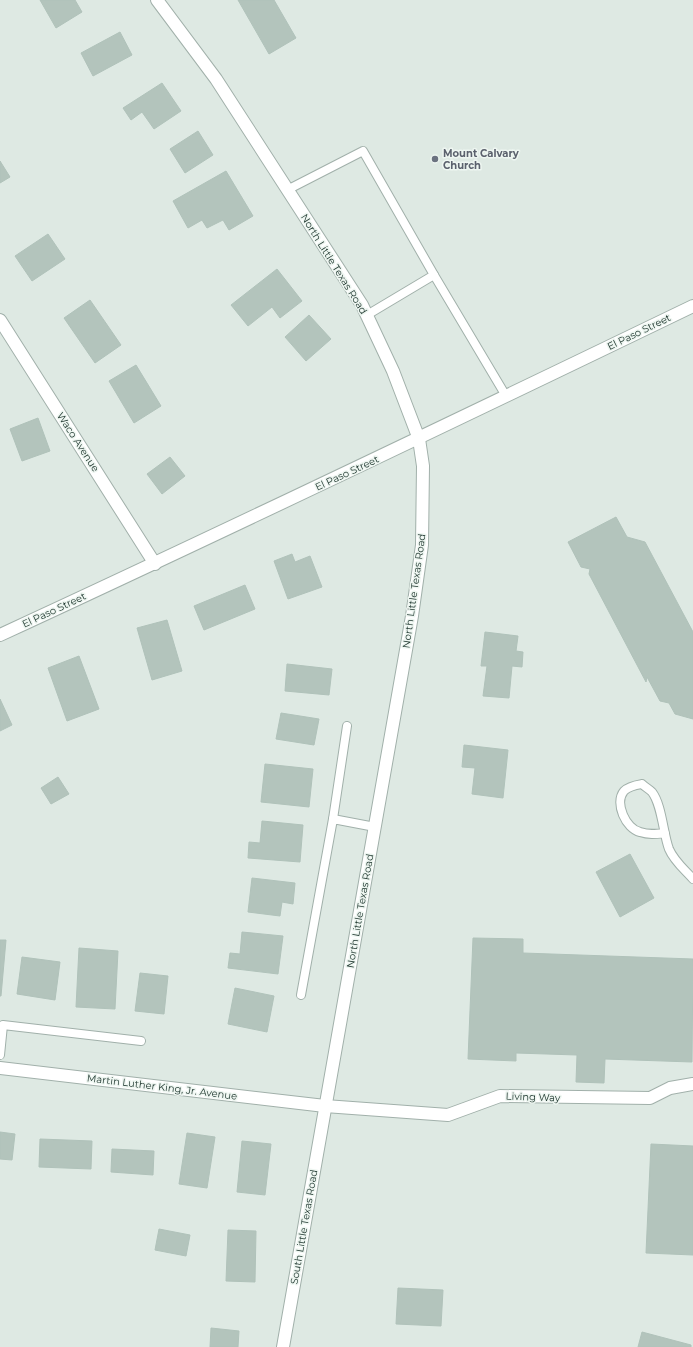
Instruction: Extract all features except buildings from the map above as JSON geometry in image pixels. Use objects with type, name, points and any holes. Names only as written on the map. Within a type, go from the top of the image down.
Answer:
[{"type":"street","name":"North Little Texas Road","points":[[157,0],[216,79],[362,305],[393,370],[419,439],[423,466],[422,546],[412,616],[325,1106]]},
{"type":"street","name":"El Paso Street","points":[[0,635],[155,564],[419,439],[693,306]]},
{"type":"street","name":"Waco Avenue","points":[[0,320],[155,564]]},
{"type":"street","name":"Martin Luther King, Jr. Avenue","points":[[0,1068],[325,1106]]},
{"type":"street","name":"Living Way","points":[[325,1106],[448,1114],[500,1096],[650,1098],[670,1088],[693,1084]]},
{"type":"street","name":"South Little Texas Road","points":[[283,1347],[325,1106]]},
{"type":"lane","points":[[287,190],[362,151],[506,396]]},
{"type":"lane","points":[[367,315],[434,274]]},
{"type":"lane","points":[[300,995],[333,819],[347,726]]},
{"type":"lane","points":[[665,833],[653,835],[639,832],[629,825],[624,816],[621,805],[621,799],[624,791],[631,786],[642,784],[651,791],[655,799],[665,833],[669,849],[676,861],[693,878]]},
{"type":"lane","points":[[333,819],[375,827]]},
{"type":"lane","points":[[0,1055],[1,1025],[141,1041]]},
{"type":"place","name":"Mount Calvary Church","points":[[435,159]]}]
